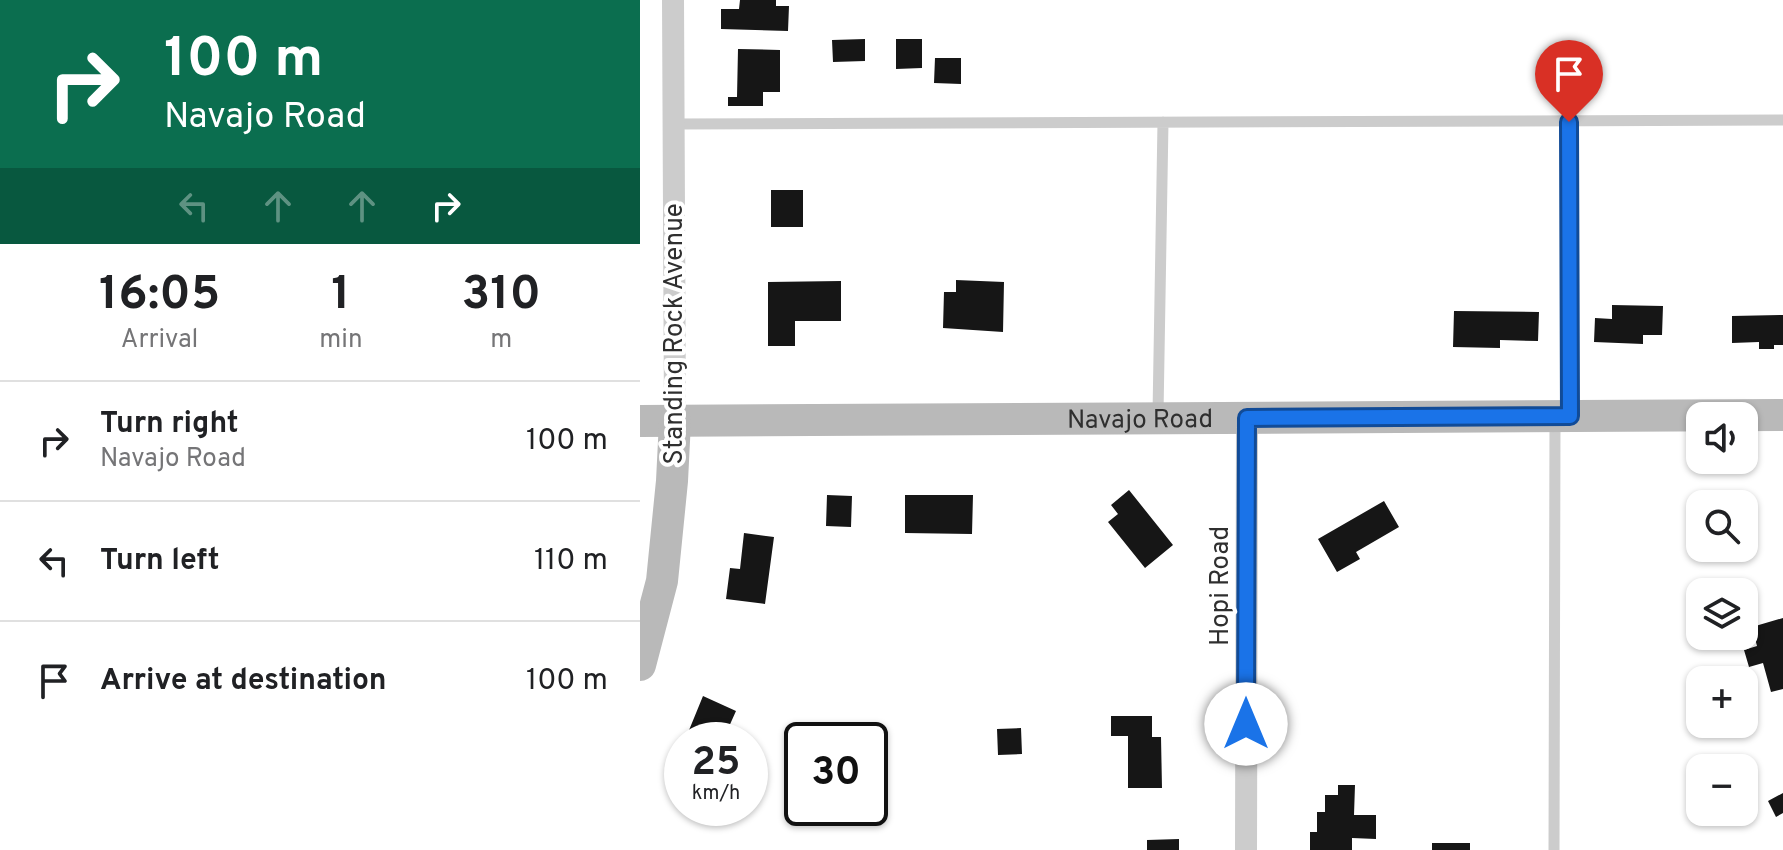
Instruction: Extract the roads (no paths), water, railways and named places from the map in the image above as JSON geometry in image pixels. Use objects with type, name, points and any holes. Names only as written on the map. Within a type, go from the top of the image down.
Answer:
[{"type":"main road","name":"Navajo Road","points":[[640,421],[1783,415]]},
{"type":"main road","name":"Standing Rock Avenue","points":[[640,665],[662,581],[675,421]]},
{"type":"street","name":"Standing Rock Avenue","points":[[673,0],[675,421]]},
{"type":"street","name":"Hopi Road","points":[[1246,850],[1247,418]]},
{"type":"lane","points":[[674,124],[1783,120]]},
{"type":"lane","points":[[1158,419],[1163,122]]},
{"type":"lane","points":[[1554,850],[1569,122]]}]
